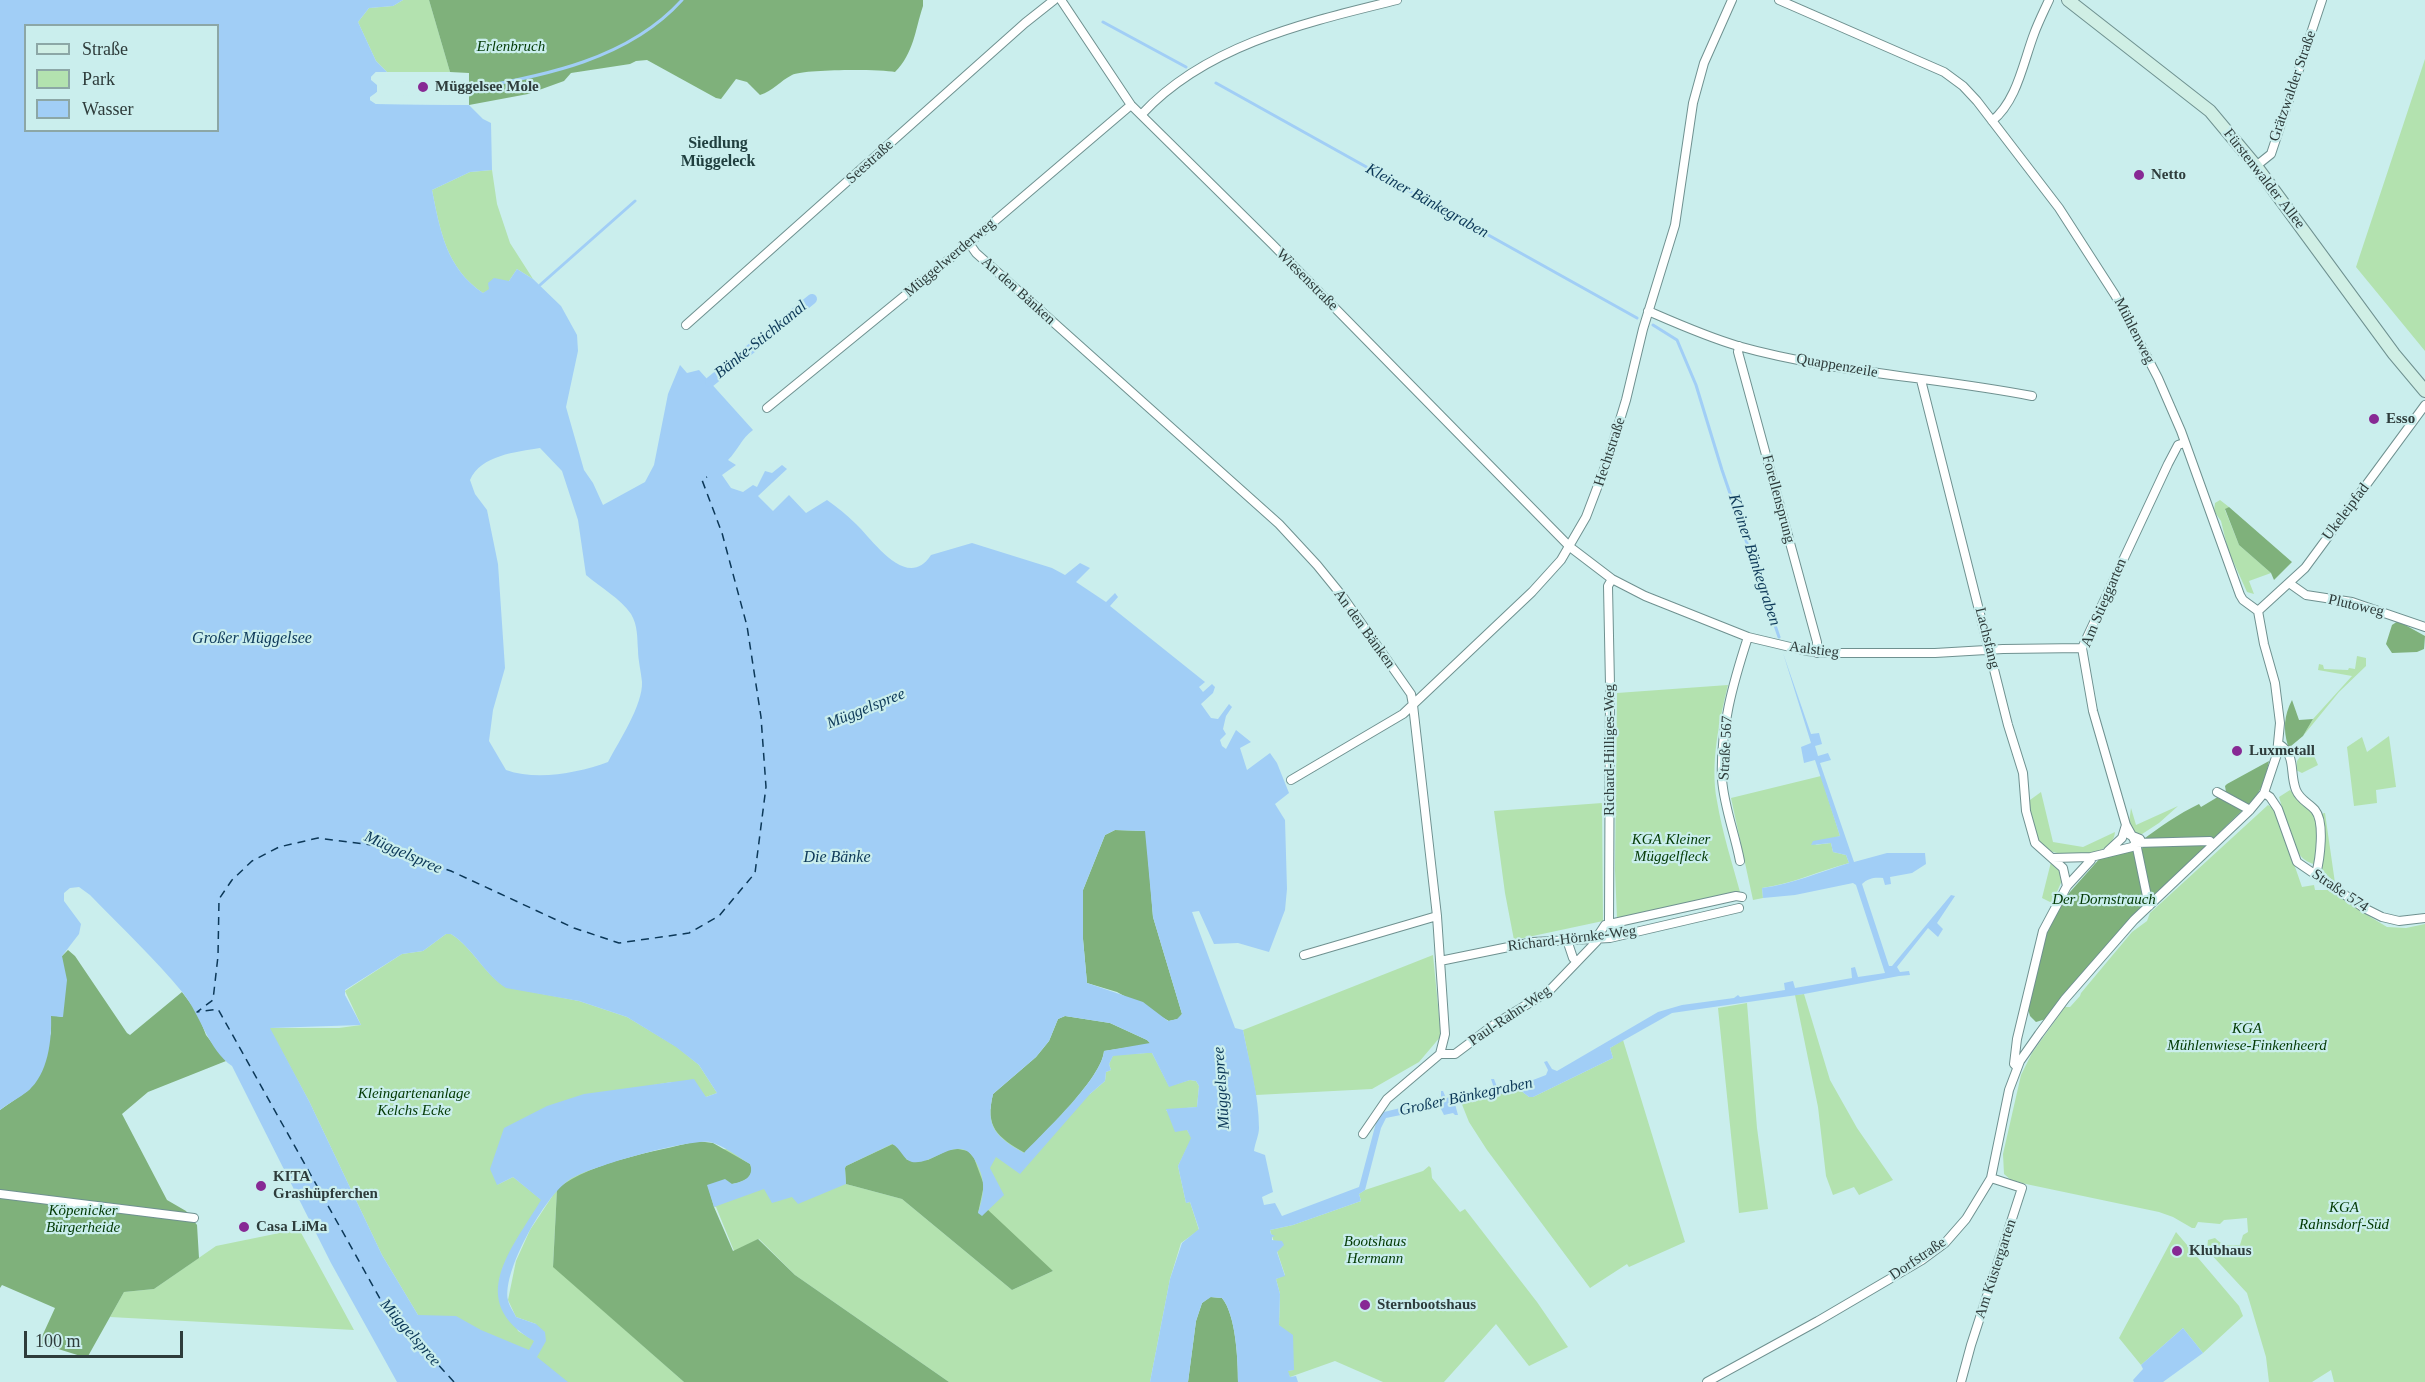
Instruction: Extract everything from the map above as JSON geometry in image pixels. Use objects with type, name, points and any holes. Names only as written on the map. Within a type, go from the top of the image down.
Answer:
[{"type":"main road","name":"Fürstenwalder Allee","points":[[2068,0],[2210,111],[2256,166],[2394,354],[2424,389]]},
{"type":"street","name":"Seestraße","points":[[686,325],[1025,23],[1054,0]]},
{"type":"street","name":"Wiesenstraße","points":[[1061,0],[1131,105],[1569,547]]},
{"type":"street","points":[[1142,114],[1191,73],[1246,45],[1324,18],[1397,0]]},
{"type":"street","name":"Hechtstraße","points":[[1291,780],[1403,714],[1555,568],[1586,517],[1608,459],[1648,311],[1675,225],[1693,103],[1704,63],[1732,0]]},
{"type":"street","name":"Mühlenweg","points":[[1779,0],[1944,72],[1963,86],[1992,121],[2059,208],[2103,273],[2158,378],[2240,595],[2258,611]]},
{"type":"street","points":[[1992,121],[2002,113],[2015,89],[2049,0]]},
{"type":"street","name":"Grätzwalder Straße","points":[[2256,166],[2271,154],[2322,0]]},
{"type":"street","name":"Müggelwerderweg","points":[[767,408],[969,243],[1131,105]]},
{"type":"street","name":"An den Bänken","points":[[969,243],[983,260],[1279,524],[1317,565],[1342,597],[1411,694],[1437,916],[1446,1025],[1440,1054]]},
{"type":"street","name":"Quappenzeile","points":[[1648,311],[1698,333],[1739,346],[1845,368],[2032,396]]},
{"type":"street","name":"Forellensprung","points":[[1739,346],[1740,359],[1817,642],[1817,653]]},
{"type":"street","name":"Lachsfang","points":[[1921,380],[1991,650],[2008,725],[2023,773],[2026,811],[2035,843],[2063,868],[2067,886]]},
{"type":"street","name":"Ukeleipfad","points":[[2258,611],[2305,568],[2425,405]]},
{"type":"street","name":"Am Stieggarten","points":[[2138,841],[2130,835],[2126,825],[2092,706],[2082,648],[2168,464],[2178,445],[2184,443]]},
{"type":"street","name":"Aalstieg","points":[[1569,547],[1612,579],[1645,596],[1748,637],[1817,653],[1935,653],[2082,648]]},
{"type":"street","name":"Richard-Hilliges-Weg","points":[[1609,923],[1608,586],[1612,579]]},
{"type":"street","name":"Plutoweg","points":[[2289,583],[2306,595],[2352,602],[2425,627]]},
{"type":"street","points":[[2258,611],[2280,712],[2279,744],[2272,774],[2262,796]]},
{"type":"street","name":"Straße 567","points":[[1740,861],[1722,779],[1723,747],[1726,714],[1748,637]]},
{"type":"street","points":[[2279,744],[2291,756],[2297,793],[2318,815],[2320,842],[2316,874]]},
{"type":"street","points":[[2217,792],[2250,810]]},
{"type":"street","name":"Dorfstraße","points":[[1707,1382],[1818,1321],[1938,1248],[1966,1219],[1991,1178],[2009,1090],[2017,1067],[2065,999],[2149,906],[2262,796]]},
{"type":"street","name":"Straße 574","points":[[2262,796],[2270,797],[2278,809],[2297,862],[2364,908],[2382,917],[2399,921],[2425,918]]},
{"type":"street","points":[[2108,852],[2122,838],[2126,825]]},
{"type":"street","points":[[2054,858],[2091,857],[2132,847],[2138,841],[2210,841],[2214,844]]},
{"type":"street","points":[[2138,841],[2149,906]]},
{"type":"street","name":"Dorfstraße","points":[[2017,1067],[2014,1064],[2016,1045],[2043,931],[2067,886],[2091,860],[2091,857]]},
{"type":"street","name":"Richard-Hörnke-Weg","points":[[1609,923],[1736,896],[1742,897]]},
{"type":"street","name":"Richard-Hörnke-Weg","points":[[1440,961],[1533,942],[1598,939],[1739,908]]},
{"type":"street","points":[[1304,955],[1437,916]]},
{"type":"street","name":"Paul-Rahn-Weg","points":[[1440,1054],[1455,1053],[1495,1024],[1549,991],[1598,939],[1602,928],[1609,923]]},
{"type":"street","points":[[1567,940],[1573,958],[1577,962]]},
{"type":"street","points":[[1363,1134],[1387,1099],[1440,1054]]},
{"type":"street","name":"Am Küstergarten","points":[[1961,1382],[2022,1188],[1991,1178]]},
{"type":"street","points":[[0,1194],[194,1218]]},
{"type":"street","name":"Dorfstraße","points":[[1716,1382],[1724,1373]]},
{"type":"green space","points":[[403,0],[429,0],[450,72],[387,72],[376,61],[358,22],[369,8],[393,6]]},
{"type":"green space","name":"Erlenbruch","points":[[429,0],[923,0],[923,6],[910,49],[895,72],[842,70],[800,73],[792,75],[760,95],[747,82],[736,79],[721,99],[647,60],[571,73],[564,81],[528,94],[469,105],[469,73],[450,72]]},
{"type":"green space","points":[[2425,59],[2425,351],[2356,267]]},
{"type":"green space","points":[[492,170],[497,204],[510,243],[533,279],[517,269],[509,281],[483,293],[461,272],[453,260],[442,234],[432,190],[470,172]]},
{"type":"green space","points":[[2220,500],[2229,507],[2225,510],[2239,545],[2271,573],[2249,581],[2254,594],[2247,592],[2228,550],[2221,521],[2214,511],[2215,503]]},
{"type":"green space","points":[[2229,507],[2292,562],[2274,580],[2271,573],[2239,545],[2225,509]]},
{"type":"green space","points":[[2398,621],[2425,636],[2424,649],[2417,652],[2392,653],[2386,644],[2392,625]]},
{"type":"green space","points":[[2357,656],[2366,658],[2366,666],[2339,692],[2303,736],[2313,719],[2352,676],[2318,670],[2319,664],[2323,665],[2324,669],[2355,669]]},
{"type":"green space","name":"KGA Kleiner Müggelfleck","points":[[1728,685],[1716,743],[1714,772],[1717,801],[1740,892],[1617,919],[1615,870],[1617,693]]},
{"type":"green space","points":[[2292,700],[2299,720],[2313,719],[2303,736],[2288,746],[2285,723]]},
{"type":"green space","points":[[2389,736],[2396,787],[2376,790],[2377,803],[2354,806],[2347,747],[2362,737],[2367,752]]},
{"type":"green space","points":[[2309,744],[2318,765],[2302,773],[2296,770],[2297,761]]},
{"type":"green space","name":"Der Dornstrauch","points":[[2269,761],[2265,781],[2255,798],[2148,902],[2046,1019],[2036,1022],[2030,1016],[2027,1005],[2046,932],[2062,901],[2101,857],[2143,848],[2141,841],[2176,816],[2199,804],[2201,807],[2226,792],[2227,784]]},
{"type":"green space","name":"KGA Kleiner Müggelfleck","points":[[1821,776],[1840,836],[1814,845],[1831,843],[1833,852],[1846,855],[1849,863],[1762,888],[1763,898],[1753,900],[1731,798]]},
{"type":"green space","points":[[2290,790],[2311,811],[2318,823],[2317,865],[2300,855],[2290,838],[2279,797]]},
{"type":"green space","points":[[2041,792],[2053,842],[2083,847],[2115,832],[2112,840],[2099,851],[2089,854],[2068,855],[2045,848],[2040,843],[2034,829],[2030,806],[2030,800]]},
{"type":"green space","name":"KGA Kleiner Müggelfleck","points":[[1602,803],[1603,921],[1514,940],[1494,811]]},
{"type":"green space","name":"KGA Mühlenwiese-Finkenheerd","points":[[2268,805],[2275,809],[2302,887],[2314,885],[2315,890],[2332,890],[2354,907],[2387,927],[2406,928],[2425,924],[2425,1382],[2334,1382],[2331,1370],[2312,1382],[2269,1382],[2266,1357],[2247,1293],[2207,1250],[2208,1240],[2215,1238],[2226,1245],[2240,1245],[2243,1235],[2248,1232],[2247,1218],[2224,1220],[2220,1224],[2198,1222],[2195,1228],[2192,1228],[2159,1212],[2026,1184],[2011,1180],[2004,1174],[2003,1154],[2021,1075],[2032,1053],[2065,1007],[2070,1007],[2080,996],[2132,932],[2147,921],[2150,913]]},
{"type":"green space","points":[[2178,806],[2159,823],[2139,836],[2135,836],[2129,823],[2131,808],[2136,825]]},
{"type":"green space","points":[[2325,813],[2335,883],[2321,869],[2320,814]]},
{"type":"green space","points":[[1115,830],[1146,831],[1153,917],[1182,1014],[1178,1019],[1169,1021],[1117,992],[1087,983],[1083,939],[1083,890],[1105,835]]},
{"type":"green space","points":[[2051,862],[2059,867],[2064,876],[2052,903],[2042,898]]},
{"type":"green space","name":"Kleingartenanlage Kelchs Ecke","points":[[446,934],[451,934],[466,946],[498,982],[506,987],[579,1001],[627,1017],[677,1047],[699,1065],[717,1093],[706,1097],[672,1082],[642,1087],[497,1185],[513,1177],[542,1200],[503,1267],[499,1281],[518,1331],[535,1341],[537,1356],[536,1324],[516,1317],[508,1300],[516,1261],[530,1230],[557,1189],[553,1266],[684,1382],[549,1382],[418,1315],[382,1255],[309,1101],[269,1028],[339,1028],[361,1025],[345,991],[402,954],[423,951]]},
{"type":"green space","name":"Köpenicker Bürgerheide","points":[[68,950],[75,956],[127,1033],[130,1035],[182,992],[197,1012],[206,1035],[226,1061],[148,1092],[122,1114],[167,1200],[186,1211],[197,1225],[199,1258],[154,1289],[124,1292],[87,1358],[39,1343],[55,1308],[2,1285],[0,1288],[0,1110],[30,1089],[51,1033],[51,1015],[62,1017],[62,956]]},
{"type":"green space","points":[[1433,955],[1441,1036],[1419,1062],[1372,1089],[1256,1095],[1243,1030]]},
{"type":"green space","points":[[1804,994],[1830,1080],[1857,1128],[1893,1180],[1859,1195],[1854,1187],[1833,1195],[1826,1176],[1818,1107],[1795,995]]},
{"type":"green space","points":[[1747,1003],[1757,1128],[1768,1209],[1739,1213],[1718,1008]]},
{"type":"green space","points":[[1065,1016],[1110,1023],[1151,1044],[1104,1051],[1094,1075],[1025,1153],[1000,1136],[992,1123],[993,1094],[1036,1057],[1049,1041],[1058,1019]]},
{"type":"green space","points":[[1623,1040],[1685,1242],[1629,1267],[1627,1264],[1590,1288],[1487,1150],[1469,1122],[1461,1102],[1520,1090],[1529,1097],[1533,1097],[1613,1058],[1610,1048]]},
{"type":"green space","points":[[1152,1053],[1169,1086],[1190,1080],[1196,1081],[1199,1086],[1197,1107],[1166,1110],[1192,1138],[1178,1166],[1186,1203],[1190,1202],[1199,1230],[1181,1243],[1170,1279],[1150,1382],[949,1382],[795,1275],[759,1239],[734,1251],[716,1207],[557,1189],[553,1175],[1090,1094],[1105,1081],[1106,1072],[1111,1070],[1109,1064],[1113,1055]],"holes":[[[846,1166],[1053,1271],[1012,1290],[902,1199],[846,1184]]]},
{"type":"green space","points":[[697,1141],[713,1143],[750,1164],[749,1177],[744,1180],[737,1183],[708,1186],[714,1207],[733,1251],[758,1239],[795,1275],[949,1382],[684,1382],[553,1267],[557,1189],[572,1179],[606,1164]]},
{"type":"green space","points":[[893,1144],[899,1147],[907,1160],[928,1160],[948,1150],[968,1151],[974,1158],[984,1185],[978,1213],[987,1209],[1053,1271],[1012,1290],[902,1199],[846,1184],[846,1166]]},
{"type":"green space","name":"Bootshaus Hermann","points":[[1429,1166],[1432,1178],[1460,1212],[1465,1209],[1537,1302],[1568,1347],[1529,1366],[1496,1324],[1444,1382],[1383,1382],[1335,1361],[1290,1377],[1287,1371],[1293,1370],[1279,1325],[1280,1294],[1276,1279],[1285,1275],[1270,1230],[1293,1225],[1361,1201],[1359,1194],[1365,1190],[1423,1171]]},
{"type":"green space","points":[[299,1229],[354,1330],[110,1317],[124,1292],[154,1289],[216,1246]]},
{"type":"green space","points":[[2176,1232],[2239,1306],[2243,1316],[2203,1353],[2183,1328],[2141,1365],[2119,1338]]},
{"type":"green space","points":[[1210,1297],[1222,1298],[1230,1315],[1237,1350],[1238,1382],[1188,1382],[1196,1321],[1202,1303]]},
{"type":"water","points":[[0,0],[403,0],[393,6],[369,8],[358,22],[376,61],[387,72],[376,72],[371,77],[377,84],[469,85],[469,93],[377,92],[370,100],[376,104],[469,105],[483,119],[491,123],[492,170],[470,172],[432,190],[442,234],[461,272],[483,293],[489,289],[488,283],[494,278],[509,281],[517,269],[533,279],[561,306],[577,335],[578,351],[566,407],[584,470],[603,505],[645,482],[654,465],[668,394],[680,365],[687,373],[699,370],[753,430],[728,460],[736,465],[722,475],[731,488],[743,492],[753,485],[757,487],[765,471],[772,473],[782,465],[787,469],[758,496],[773,511],[789,495],[806,513],[827,500],[853,521],[891,559],[901,566],[912,568],[922,565],[931,555],[972,543],[1052,568],[1065,575],[1080,563],[1090,568],[1076,582],[1106,602],[1115,593],[1118,597],[1110,606],[1205,682],[1199,687],[1203,692],[1212,684],[1215,687],[1213,693],[1201,704],[1211,718],[1218,719],[1229,704],[1232,707],[1226,716],[1223,729],[1226,734],[1220,740],[1222,746],[1226,749],[1236,730],[1251,742],[1240,748],[1247,770],[1270,753],[1277,763],[1289,793],[1275,804],[1285,820],[1287,889],[1285,910],[1269,952],[1238,943],[1214,944],[1199,911],[1192,912],[1235,1028],[1243,1030],[1259,1116],[1259,1131],[1254,1151],[1265,1155],[1273,1192],[1262,1197],[1264,1205],[1275,1203],[1282,1216],[1359,1187],[1377,1119],[1384,1112],[1441,1098],[1441,1091],[1446,1098],[1494,1088],[1491,1079],[1494,1079],[1497,1087],[1533,1080],[1546,1075],[1548,1070],[1544,1062],[1547,1061],[1552,1069],[1557,1071],[1658,1012],[1682,1005],[1734,998],[1738,995],[1740,997],[1785,990],[1784,983],[1793,981],[1795,988],[1852,978],[1851,968],[1855,967],[1858,977],[1885,973],[1856,885],[1853,883],[1795,895],[1763,898],[1762,888],[1795,881],[1849,863],[1846,855],[1833,852],[1831,843],[1811,845],[1813,841],[1840,836],[1815,760],[1804,763],[1801,747],[1811,743],[1783,653],[1811,734],[1819,733],[1822,744],[1815,746],[1818,756],[1828,753],[1831,760],[1820,763],[1854,862],[1887,853],[1925,853],[1926,864],[1912,873],[1890,877],[1891,884],[1885,885],[1883,878],[1877,878],[1869,879],[1862,884],[1889,966],[1892,966],[1951,895],[1955,896],[1937,923],[1943,929],[1938,937],[1928,928],[1897,967],[1900,972],[1909,971],[1910,975],[1804,994],[1672,1013],[1610,1048],[1613,1058],[1533,1097],[1529,1097],[1520,1090],[1455,1104],[1458,1115],[1453,1113],[1444,1115],[1440,1107],[1386,1118],[1381,1128],[1365,1190],[1359,1194],[1361,1201],[1293,1225],[1270,1230],[1275,1236],[1272,1240],[1282,1241],[1284,1245],[1277,1252],[1285,1276],[1276,1279],[1280,1294],[1279,1325],[1293,1335],[1294,1370],[1288,1371],[1290,1377],[1296,1376],[1298,1382],[1238,1382],[1237,1350],[1230,1315],[1222,1298],[1211,1297],[1202,1303],[1196,1321],[1188,1382],[1150,1382],[1170,1279],[1182,1243],[1199,1229],[1190,1202],[1186,1203],[1178,1166],[1191,1138],[1187,1130],[1175,1132],[1166,1109],[1197,1107],[1199,1086],[1196,1081],[1190,1080],[1169,1087],[1152,1053],[1113,1056],[1109,1064],[1111,1070],[1106,1072],[1105,1081],[1090,1094],[1020,1174],[996,1157],[990,1168],[1004,1195],[982,1216],[978,1213],[983,1194],[982,1176],[971,1154],[963,1149],[947,1151],[921,1162],[912,1162],[892,1144],[846,1166],[846,1184],[798,1204],[792,1197],[772,1203],[764,1189],[714,1207],[707,1185],[725,1179],[732,1184],[740,1182],[749,1176],[751,1169],[750,1164],[725,1148],[710,1142],[681,1145],[638,1155],[596,1168],[569,1180],[548,1201],[527,1235],[518,1254],[508,1287],[508,1300],[516,1317],[536,1324],[545,1332],[546,1341],[537,1357],[568,1382],[397,1382],[331,1263],[232,1066],[217,1051],[189,1002],[172,980],[90,895],[79,887],[70,888],[64,893],[64,901],[81,924],[79,934],[62,956],[67,980],[63,1017],[51,1016],[51,1035],[44,1066],[35,1084],[0,1110]],"holes":[[[540,448],[562,471],[578,520],[586,575],[621,603],[633,618],[637,632],[642,682],[635,712],[608,762],[571,772],[531,775],[506,770],[489,741],[493,710],[505,668],[498,564],[487,510],[475,494],[470,480],[482,465],[491,460],[510,453]],[[1115,830],[1145,831],[1153,917],[1182,1014],[1177,1019],[1168,1021],[1143,1002],[1087,983],[1083,939],[1083,890],[1105,835]],[[446,934],[451,934],[466,946],[491,976],[506,988],[579,1001],[627,1017],[676,1047],[699,1065],[717,1093],[706,1097],[694,1079],[584,1094],[547,1106],[504,1128],[490,1169],[497,1185],[513,1177],[541,1200],[507,1256],[500,1274],[498,1292],[502,1309],[513,1326],[534,1341],[529,1350],[481,1330],[456,1316],[418,1315],[382,1255],[309,1101],[270,1028],[361,1025],[345,995],[345,990],[402,954],[423,951]],[[1065,1016],[1110,1023],[1150,1043],[1104,1051],[1094,1075],[1058,1118],[1024,1153],[1006,1142],[995,1130],[991,1115],[993,1094],[1036,1057],[1049,1041],[1058,1019]]]},
{"type":"water","points":[[2183,1328],[2203,1353],[2163,1382],[2134,1382],[2133,1380],[2143,1369],[2141,1365]]},
{"type":"pier","points":[[376,72],[390,72],[387,75],[377,75],[374,78],[378,81],[469,82],[469,96],[378,95],[373,98],[377,101],[469,102],[469,105],[376,104],[370,100],[370,97],[377,92],[377,85],[371,80]]},
{"type":"waterway","points":[[469,89],[555,71],[611,51],[637,37],[661,20],[682,0]]},
{"type":"waterway","name":"Kleiner Bänkegraben","points":[[1103,22],[1186,67]]},
{"type":"waterway","name":"Kleiner Bänkegraben","points":[[1216,83],[1637,318]]},
{"type":"waterway","points":[[540,285],[635,201]]},
{"type":"waterway","name":"Bänke-Stichkanal","points":[[710,382],[812,299]]},
{"type":"waterway","name":"Kleiner Bänkegraben","points":[[1653,325],[1677,340],[1696,385],[1722,470],[1779,637]]},
{"type":"ferry route","points":[[454,1382],[383,1304],[218,1009],[197,1012],[213,1000],[218,956],[219,899],[232,880],[252,861],[279,847],[318,838],[379,846],[451,871],[574,928],[619,943],[689,933],[719,916],[755,873],[766,787],[761,717],[747,626],[722,533],[702,480],[707,477]]},
{"type":"place","name":"Müggelsee Mole","points":[[423,87]]},
{"type":"place","name":"Netto","points":[[2139,175]]},
{"type":"place","name":"Esso","points":[[2374,419]]},
{"type":"place","name":"Luxmetall","points":[[2237,751]]},
{"type":"place","name":"KITA Grashüpferchen","points":[[261,1186]]},
{"type":"place","name":"Casa LiMa","points":[[244,1227]]},
{"type":"place","name":"Klubhaus","points":[[2177,1251]]},
{"type":"place","name":"Sternbootshaus","points":[[1365,1305]]},
{"type":"district","name":"Siedlung Müggeleck","points":[[718,153]]},
{"type":"water label","name":"Großer Müggelsee","points":[[252,639]]},
{"type":"water label","name":"Müggelspree","points":[[866,709]]},
{"type":"water label","name":"Müggelspree","points":[[403,853]]},
{"type":"water label","name":"Die Bänke","points":[[837,858]]},
{"type":"water label","name":"Müggelspree","points":[[1222,1088]]},
{"type":"water label","name":"Großer Bänkegraben","points":[[1466,1097]]},
{"type":"water label","name":"Müggelspree","points":[[410,1333]]},
{"type":"park label","name":"KGA Rahnsdorf-Süd","points":[[2344,1216]]}]
